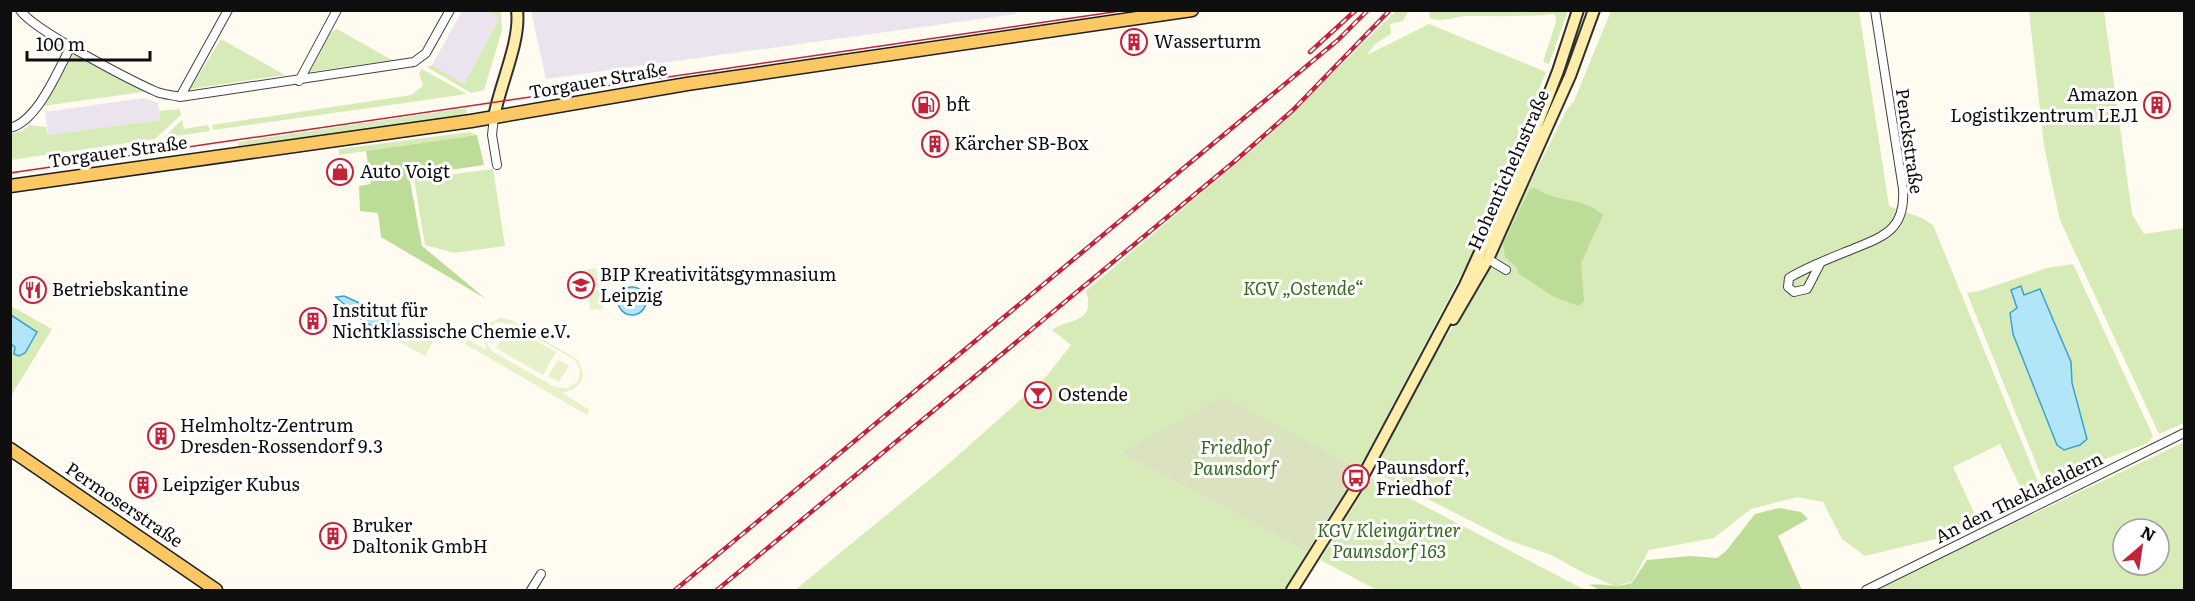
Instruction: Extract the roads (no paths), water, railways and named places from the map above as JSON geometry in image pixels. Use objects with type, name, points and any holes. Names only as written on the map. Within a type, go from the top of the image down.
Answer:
[{"type":"main road","points":[[494,117],[518,29],[517,10]]},
{"type":"main road","name":"Torgauer Straße","points":[[10,186],[494,117],[687,84],[1192,10]]},
{"type":"main road","name":"Hohentichelnstraße","points":[[1292,591],[1360,480],[1440,335],[1489,235],[1532,138],[1558,71],[1578,10]]},
{"type":"main road","name":"Hohentichelnstraße","points":[[1440,335],[1470,294],[1488,259],[1570,76],[1594,10]]},
{"type":"main road","name":"Permoserstraße","points":[[12,454],[216,591]]},
{"type":"street","points":[[20,10],[35,26],[71,46],[157,92],[180,97],[414,62],[426,53],[450,10]]},
{"type":"street","points":[[180,97],[228,10]]},
{"type":"street","points":[[299,81],[337,10]]},
{"type":"street","name":"Penckstraße","points":[[1820,264],[1886,236],[1902,211],[1903,189],[1875,10]]},
{"type":"street","points":[[10,128],[20,126],[35,111],[71,46]]},
{"type":"street","points":[[494,117],[492,135],[497,165]]},
{"type":"street","points":[[1488,259],[1506,270]]},
{"type":"street","name":"An den Theklafeldern","points":[[1866,591],[2184,433]]},
{"type":"street","points":[[531,591],[541,574]]},
{"type":"water","points":[[2021,286],[2024,295],[2040,289],[2071,362],[2072,383],[2087,439],[2080,445],[2064,450],[2057,445],[2013,334],[2010,313],[2017,308],[2011,290]]},
{"type":"water","points":[[632,287],[642,291],[646,301],[642,311],[632,315],[622,311],[618,301],[622,291]]},
{"type":"water","points":[[344,296],[386,315],[399,324],[392,337],[364,322],[336,297]]},
{"type":"water","points":[[11,315],[37,332],[25,353],[19,356],[14,354],[15,347],[11,344]]},
{"type":"tram line","points":[[10,173],[1127,10]]},
{"type":"railway","points":[[1310,52],[1356,10]]},
{"type":"railway","points":[[675,590],[1338,40],[1368,10]]},
{"type":"railway","points":[[717,590],[1235,161],[1293,110],[1390,10]]},
{"type":"place","name":"Wasserturm","points":[[1134,42]]},
{"type":"place","name":"bft","points":[[926,105]]},
{"type":"place","name":"Amazon Logistikzentrum LEJ1","points":[[2157,105]]},
{"type":"place","name":"Kärcher SB-Box","points":[[935,144]]},
{"type":"place","name":"Auto Voigt","points":[[340,172]]},
{"type":"place","name":"BIP Kreativitätsgymnasium Leipzig","points":[[581,285]]},
{"type":"place","name":"Betriebskantine","points":[[33,290]]},
{"type":"place","name":"Institut für Nichtklassische Chemie e.V.","points":[[313,321]]},
{"type":"place","name":"Ostende","points":[[1038,395]]},
{"type":"place","name":"Helmholtz-Zentrum Dresden-Rossendorf 9.3","points":[[161,436]]},
{"type":"place","name":"Paunsdorf, Friedhof","points":[[1356,478]]},
{"type":"place","name":"Leipziger Kubus","points":[[143,485]]},
{"type":"place","name":"Bruker Daltonik GmbH","points":[[333,536]]},
{"type":"park label","name":"KGV „Ostende“","points":[[1303,289]]},
{"type":"park label","name":"Friedhof Paunsdorf","points":[[1235,458]]},
{"type":"park label","name":"KGV Kleingärtner Paunsdorf 163","points":[[1389,541]]}]
